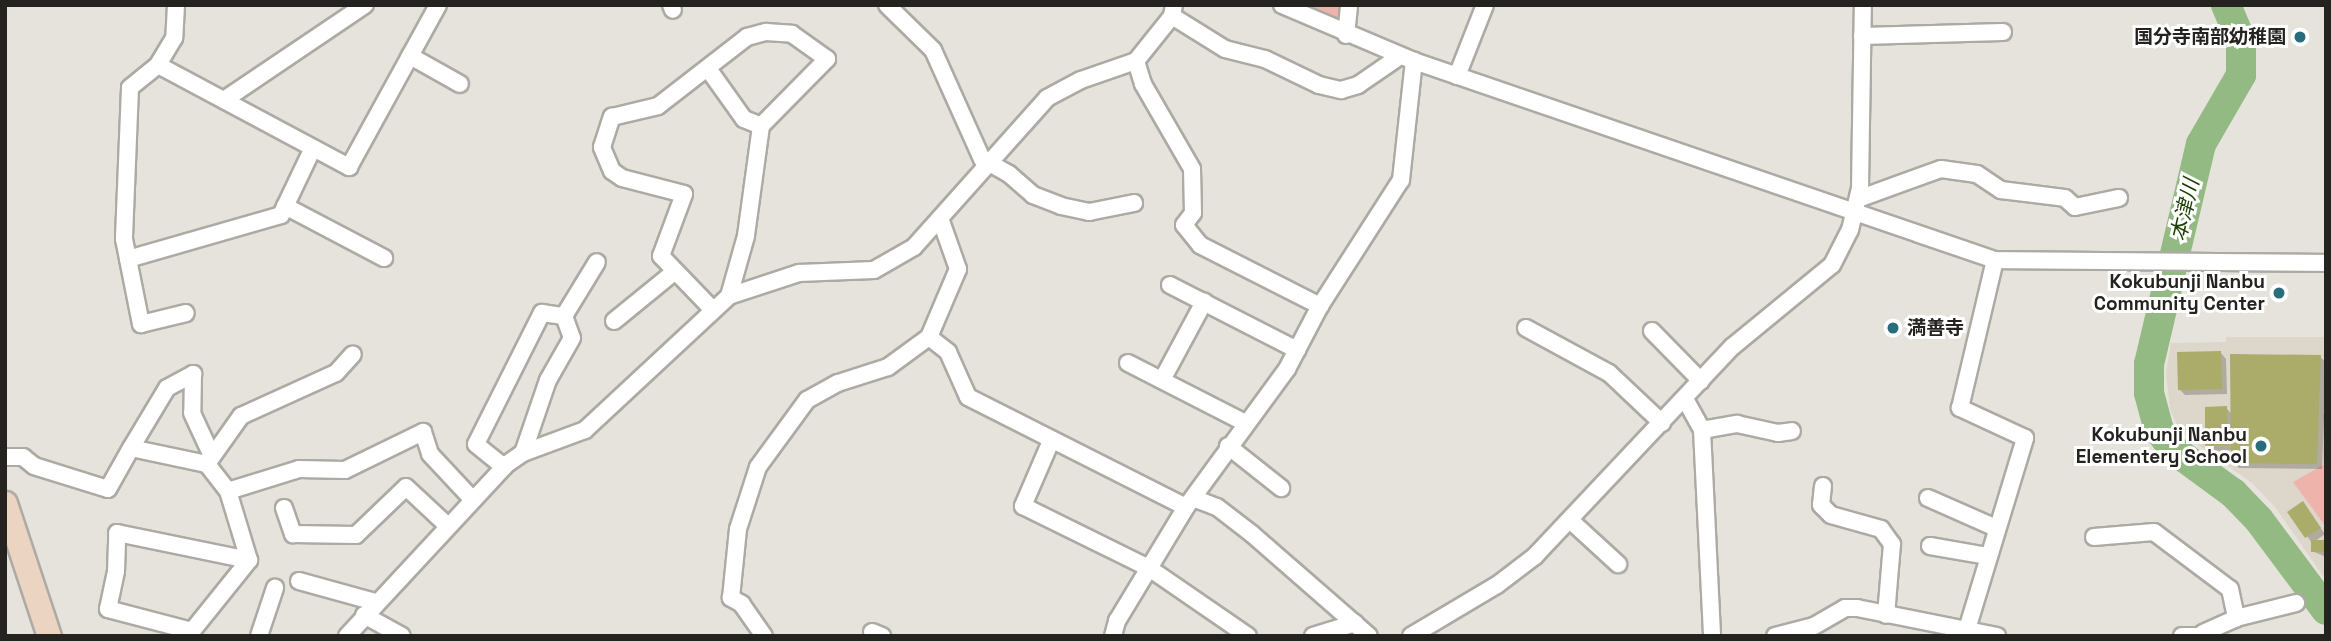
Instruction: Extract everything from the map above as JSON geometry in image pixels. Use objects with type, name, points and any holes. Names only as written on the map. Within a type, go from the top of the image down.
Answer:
[{"type":"main road","points":[[5,503],[49,636]]},
{"type":"street","points":[[176,5],[174,38],[158,65],[130,88],[124,240],[141,324],[186,313]]},
{"type":"street","points":[[225,100],[365,5]]},
{"type":"street","points":[[158,65],[349,167],[438,5]]},
{"type":"street","points":[[887,5],[933,50],[982,159],[992,162],[1033,195],[1061,206],[1088,212],[1134,202]]},
{"type":"street","points":[[1282,5],[1346,34],[1457,76],[1858,204],[1996,260],[2150,259],[2326,263]]},
{"type":"street","points":[[1346,34],[1349,5]]},
{"type":"street","points":[[1457,76],[1485,5]]},
{"type":"street","points":[[1411,636],[1497,585],[1571,521],[1732,347],[1832,265],[1858,204],[1863,5]]},
{"type":"street","points":[[347,636],[504,467],[523,453],[585,430],[729,296],[799,273],[874,270],[914,247],[941,221],[967,183],[992,162],[1047,98],[1136,61],[1173,11],[1225,49],[1265,59],[1319,85],[1341,90],[1358,85],[1407,58]]},
{"type":"street","points":[[713,310],[661,256],[684,194],[622,178],[612,171],[602,147],[612,117],[658,106],[709,70],[747,37],[765,32],[792,34],[827,59],[761,127],[746,236],[729,296]]},
{"type":"street","points":[[1862,36],[2003,32]]},
{"type":"street","points":[[410,56],[460,84]]},
{"type":"street","points":[[1113,636],[1149,568],[1189,503],[1297,350],[1320,306],[1401,180],[1407,58]]},
{"type":"street","points":[[1136,61],[1143,84],[1192,169],[1193,213],[1184,225],[1200,245],[1320,306]]},
{"type":"street","points":[[709,70],[744,119],[761,127]]},
{"type":"street","points":[[128,260],[282,215],[313,148]]},
{"type":"street","points":[[1858,204],[1941,169],[1977,174],[2001,190],[2065,198],[2075,207],[2119,198]]},
{"type":"street","points":[[285,206],[384,258]]},
{"type":"street","points":[[764,636],[742,604],[731,598],[738,529],[758,467],[807,400],[838,383],[888,367],[929,337],[958,269],[941,221]]},
{"type":"street","points":[[1965,632],[2025,438],[1960,408],[1996,260]]},
{"type":"street","points":[[564,316],[597,262]]},
{"type":"street","points":[[614,321],[674,272]]},
{"type":"street","points":[[1170,285],[1297,350]]},
{"type":"street","points":[[1162,380],[1204,302]]},
{"type":"street","points":[[504,467],[476,444],[542,313],[564,316]]},
{"type":"street","points":[[523,453],[548,380],[572,338],[564,316]]},
{"type":"street","points":[[1526,328],[1609,373],[1662,423]]},
{"type":"street","points":[[1652,331],[1701,381]]},
{"type":"street","points":[[929,337],[948,352],[968,397],[1052,441],[1189,503],[1235,520],[1369,636]]},
{"type":"street","points":[[210,460],[241,416],[337,373],[353,354]]},
{"type":"street","points":[[1128,363],[1245,423]]},
{"type":"street","points":[[5,457],[23,457],[34,466],[108,489],[167,388],[193,374],[192,413],[210,460],[228,491],[248,560]]},
{"type":"street","points":[[1685,399],[1702,430],[1712,636]]},
{"type":"street","points":[[1702,430],[1737,424],[1778,433],[1792,430]]},
{"type":"street","points":[[228,491],[299,469],[345,470],[424,432],[430,454],[473,500]]},
{"type":"street","points":[[1052,441],[1023,506],[1149,568],[1248,636]]},
{"type":"street","points":[[1228,446],[1281,488]]},
{"type":"street","points":[[131,448],[210,460]]},
{"type":"street","points":[[1823,486],[1821,505],[1831,515],[1881,529],[1892,544],[1886,615]]},
{"type":"street","points":[[284,508],[293,534],[356,535],[406,487],[447,526]]},
{"type":"street","points":[[1928,498],[1996,528]]},
{"type":"street","points":[[1571,521],[1618,564]]},
{"type":"street","points":[[2094,537],[2154,532],[2230,589],[2236,618]]},
{"type":"street","points":[[117,533],[248,560],[190,633],[108,609],[116,571],[117,533]]},
{"type":"street","points":[[1930,546],[1989,556]]},
{"type":"street","points":[[299,581],[370,609],[402,636]]},
{"type":"street","points":[[259,636],[275,588]]},
{"type":"street","points":[[2182,636],[2204,635],[2236,618],[2296,603]]},
{"type":"street","points":[[1774,636],[1814,626],[1845,608],[1997,636]]},
{"type":"street","points":[[1313,636],[1355,623]]},
{"type":"shaded area","points":[[1303,5],[1344,5],[1342,22]]},
{"type":"shaded area","name":"Kokubunji Nanbu Elementery School","points":[[2226,337],[2326,337],[2326,580],[2275,507],[2252,483],[2180,432],[2170,409],[2166,373],[2171,343],[2226,342]]},
{"type":"shaded area","points":[[2323,414],[2326,414],[2326,527],[2293,482],[2323,465]]},
{"type":"building","points":[[2221,351],[2222,389],[2178,390],[2177,352]]},
{"type":"building","points":[[2230,354],[2321,355],[2317,464],[2231,463]]},
{"type":"building","points":[[2227,406],[2228,445],[2205,446],[2205,407]]},
{"type":"building","points":[[2303,501],[2321,528],[2305,538],[2287,512]]},
{"type":"building","points":[[2311,540],[2326,540],[2326,552],[2311,552]]},
{"type":"waterway","name":"本津川","points":[[2226,5],[2241,41],[2241,75],[2201,144],[2149,364],[2149,393],[2159,430],[2174,450],[2233,493],[2259,520],[2326,610]]},
{"type":"place","name":"国分寺南部幼稚園","points":[[2300,37]]},
{"type":"place","name":"Kokubunji Nanbu Community Center","points":[[2279,293]]},
{"type":"place","name":"満善寺","points":[[1893,328]]},
{"type":"place","name":"Kokubunji Nanbu Elementery School","points":[[2261,446]]}]
